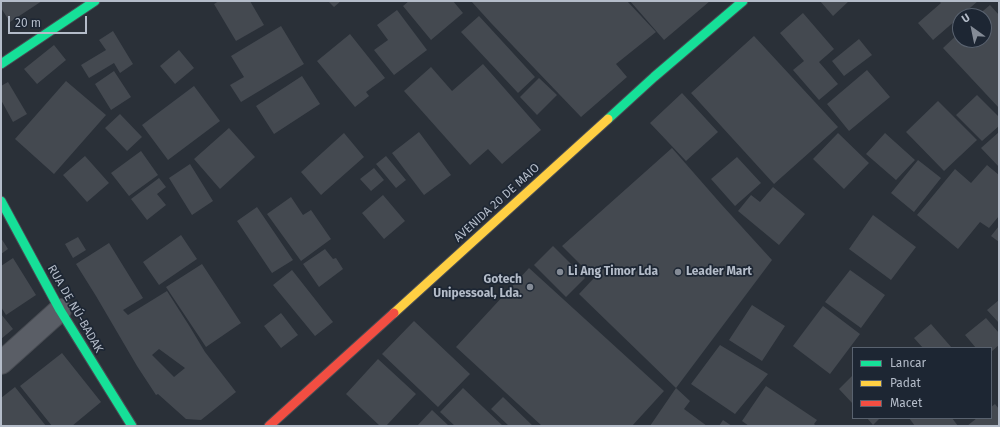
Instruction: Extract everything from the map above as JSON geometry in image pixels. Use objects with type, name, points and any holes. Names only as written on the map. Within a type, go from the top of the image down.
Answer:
[{"type":"main road","points":[[1,64],[95,1]]},
{"type":"main road","name":"AVENIDA 20 DE MAIO","points":[[269,426],[654,77],[743,1]]},
{"type":"main road","name":"RUA DE NÚ-BADAK","points":[[1,201],[60,310],[132,426]]},
{"type":"street","points":[[1,363],[60,310]]},
{"type":"building","points":[[1,1],[42,1],[10,22],[1,8]]},
{"type":"building","points":[[219,1],[250,1],[264,25],[236,41],[214,4]]},
{"type":"building","points":[[328,1],[341,1],[334,7]]},
{"type":"building","points":[[409,1],[453,1],[463,13],[431,40],[403,6]]},
{"type":"building","points":[[471,1],[627,1],[656,32],[616,64],[627,77],[581,117]]},
{"type":"building","points":[[630,1],[710,1],[664,40]]},
{"type":"building","points":[[820,1],[849,1],[833,16]]},
{"type":"building","points":[[939,1],[978,1],[970,8],[952,8],[952,24],[933,40],[918,23],[941,3]]},
{"type":"building","points":[[990,5],[999,15],[999,108],[943,48],[952,40],[952,48],[992,48],[992,8],[986,8]]},
{"type":"building","points":[[397,10],[427,50],[394,75],[374,50],[388,40],[377,25]]},
{"type":"building","points":[[803,13],[834,49],[819,62],[838,84],[819,100],[793,70],[804,61],[780,33]]},
{"type":"building","points":[[479,16],[535,77],[518,93],[461,32]]},
{"type":"building","points":[[281,26],[304,64],[241,102],[230,85],[244,77],[231,56]]},
{"type":"building","points":[[113,31],[133,64],[120,73],[114,63],[89,78],[81,65],[106,50],[99,40]]},
{"type":"building","points":[[350,34],[385,78],[366,92],[369,96],[355,107],[317,61]]},
{"type":"building","points":[[754,36],[838,127],[774,184],[691,93]]},
{"type":"building","points":[[859,39],[872,55],[844,76],[832,61]]},
{"type":"building","points":[[54,45],[66,60],[37,84],[24,69]]},
{"type":"building","points":[[179,50],[194,68],[175,84],[160,66]]},
{"type":"building","points":[[483,64],[541,130],[502,164],[488,149],[470,165],[404,91],[431,67],[452,91]]},
{"type":"building","points":[[867,70],[890,97],[849,131],[827,104]]},
{"type":"building","points":[[114,71],[131,97],[111,110],[95,84]]},
{"type":"building","points":[[302,76],[320,104],[274,134],[256,106]]},
{"type":"building","points":[[539,78],[557,95],[537,115],[520,97]]},
{"type":"building","points":[[66,81],[106,115],[54,174],[15,139]]},
{"type":"building","points":[[8,82],[27,114],[13,122],[1,100],[1,86]]},
{"type":"building","points":[[194,86],[220,121],[168,160],[142,125]]},
{"type":"building","points":[[682,93],[718,132],[686,161],[650,123]]},
{"type":"building","points":[[977,95],[999,117],[999,126],[982,141],[956,115]]},
{"type":"building","points":[[938,101],[977,140],[944,171],[906,132]]},
{"type":"building","points":[[120,114],[142,137],[127,151],[105,128]]},
{"type":"building","points":[[229,128],[255,157],[220,189],[194,159]]},
{"type":"building","points":[[419,132],[451,175],[424,195],[392,153]]},
{"type":"building","points":[[999,132],[999,167],[981,148]]},
{"type":"building","points":[[344,133],[364,157],[321,195],[301,172]]},
{"type":"building","points":[[838,133],[869,163],[844,189],[813,159]]},
{"type":"building","points":[[885,133],[915,160],[896,180],[866,154]]},
{"type":"building","points":[[672,148],[772,260],[676,388],[579,294],[594,278],[562,246]]},
{"type":"building","points":[[141,151],[158,175],[129,196],[111,173]]},
{"type":"building","points":[[85,156],[109,183],[87,202],[63,175]]},
{"type":"building","points":[[386,156],[406,180],[396,188],[376,164]]},
{"type":"building","points":[[737,157],[761,183],[735,206],[711,179]]},
{"type":"building","points":[[918,160],[941,178],[914,212],[891,193]]},
{"type":"building","points":[[190,164],[213,201],[192,215],[169,178]]},
{"type":"building","points":[[987,165],[999,175],[999,216],[989,228],[980,222],[958,249],[917,215],[955,169],[971,183]]},
{"type":"building","points":[[374,168],[384,180],[371,191],[360,179]]},
{"type":"building","points":[[159,178],[166,187],[157,194],[166,205],[147,220],[131,199]]},
{"type":"building","points":[[773,187],[805,214],[779,245],[738,211],[751,195],[760,202]]},
{"type":"building","points":[[383,195],[405,221],[384,239],[362,213]]},
{"type":"building","points":[[291,197],[303,215],[311,210],[331,239],[301,261],[267,214]]},
{"type":"building","points":[[257,207],[293,260],[272,273],[237,221]]},
{"type":"building","points":[[873,215],[916,247],[891,280],[849,249]]},
{"type":"building","points":[[999,226],[999,242],[991,236]]},
{"type":"building","points":[[181,235],[197,259],[159,285],[143,262]]},
{"type":"building","points":[[78,237],[86,250],[73,258],[65,244]]},
{"type":"building","points":[[1,238],[8,249],[1,254]]},
{"type":"building","points":[[109,243],[143,298],[123,310],[128,315],[167,291],[205,352],[236,392],[201,420],[186,419],[158,394],[156,395],[76,264]],"holes":[[[159,349],[185,368],[174,377],[152,355]]]},
{"type":"building","name":"Li Ang Timor Lda","points":[[553,246],[585,278],[566,297],[534,265]]},
{"type":"building","points":[[325,249],[333,259],[336,258],[343,269],[319,287],[303,264]]},
{"type":"building","points":[[13,258],[36,295],[6,315],[1,307],[1,266]]},
{"type":"building","points":[[202,264],[241,323],[206,347],[166,287]]},
{"type":"building","points":[[529,268],[664,391],[632,426],[542,426],[456,347]]},
{"type":"building","points":[[292,270],[333,322],[315,336],[273,285]]},
{"type":"building","points":[[850,270],[885,295],[861,328],[825,302]]},
{"type":"building","points":[[999,300],[999,323],[987,310]]},
{"type":"building","points":[[752,305],[785,326],[762,361],[729,340]]},
{"type":"building","points":[[823,306],[860,334],[830,374],[793,346]]},
{"type":"building","points":[[281,313],[298,335],[281,348],[264,326]]},
{"type":"building","points":[[1,314],[13,329],[1,339]]},
{"type":"building","points":[[986,318],[999,333],[999,345],[992,351],[992,347],[975,347],[965,335]]},
{"type":"building","points":[[414,321],[470,374],[438,407],[382,354]]},
{"type":"building","points":[[931,324],[951,347],[922,347],[914,338]]},
{"type":"building","points":[[720,345],[768,374],[735,414],[691,384]]},
{"type":"building","points":[[62,353],[101,402],[72,426],[52,426],[20,386]]},
{"type":"building","points":[[378,359],[416,394],[386,426],[380,426],[346,394]]},
{"type":"building","points":[[852,376],[852,403],[839,389]]},
{"type":"building","points":[[766,386],[817,420],[814,424],[816,426],[749,426],[742,421]]},
{"type":"building","points":[[15,387],[46,426],[1,426],[1,398]]},
{"type":"building","points":[[463,388],[503,426],[455,426],[440,412]]},
{"type":"building","points":[[676,388],[690,401],[684,409],[707,426],[650,426]]},
{"type":"building","points":[[503,397],[533,426],[509,426],[491,409]]},
{"type":"building","points":[[995,404],[999,409],[999,426],[967,426],[976,419],[992,419],[992,406]]},
{"type":"building","points":[[432,410],[449,426],[417,426]]},
{"type":"building","points":[[868,419],[879,419],[873,425]]},
{"type":"building","points":[[910,419],[953,419],[958,426],[915,426]]},
{"type":"building","points":[[723,420],[732,426],[719,426]]},
{"type":"traffic: fast","points":[[1,64],[95,1]]},
{"type":"traffic: fast","points":[[608,119],[654,77],[743,1]]},
{"type":"traffic: fast","points":[[1,201],[60,310],[132,426]]},
{"type":"traffic: slow","points":[[394,313],[608,119]]},
{"type":"traffic: jam","points":[[269,426],[394,313]]},
{"type":"place","name":"Li Ang Timor Lda","points":[[560,272]]},
{"type":"place","name":"Leader Mart","points":[[678,272]]},
{"type":"place","name":"Gotech Unipessoal, Lda.","points":[[530,287]]}]
